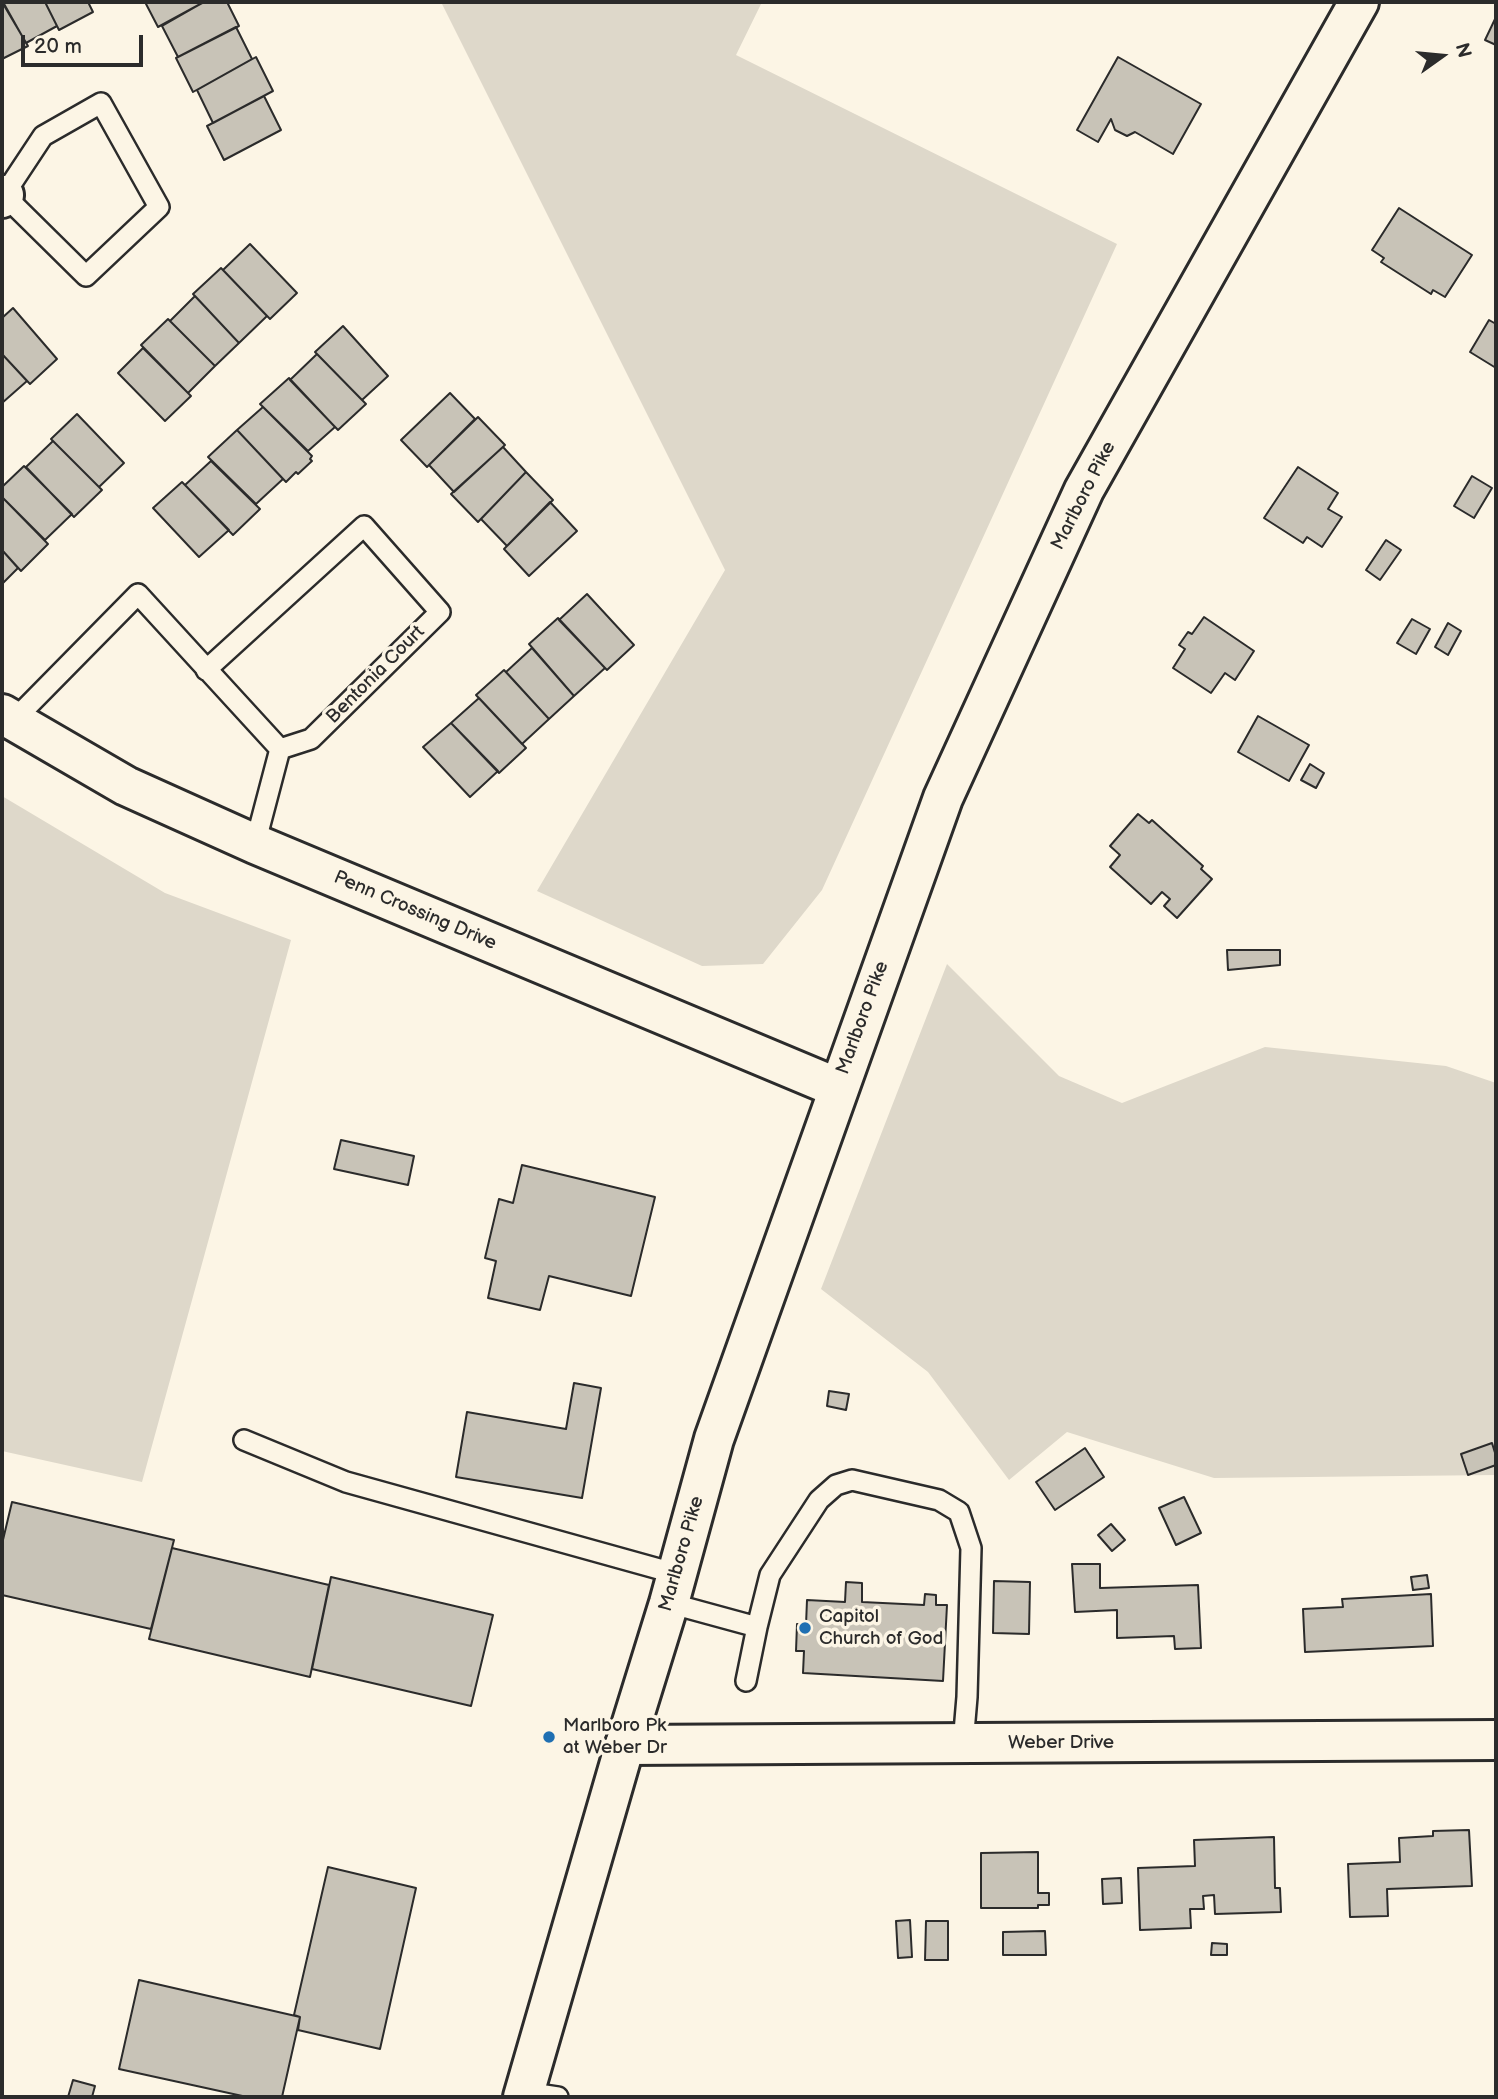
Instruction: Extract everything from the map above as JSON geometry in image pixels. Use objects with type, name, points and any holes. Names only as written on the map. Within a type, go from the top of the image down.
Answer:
[{"type":"main road","name":"Marlboro Pike","points":[[535,2095],[625,1745],[673,1589],[714,1439],[943,798],[1084,490],[1359,2]]},
{"type":"main road","name":"Penn Crossing Drive","points":[[7,718],[126,786],[255,844],[838,1088]]},
{"type":"main road","name":"Weber Drive","points":[[625,1745],[1496,1740]]},
{"type":"lane","points":[[102,103],[159,207],[86,276],[3,197],[43,136],[102,103]]},
{"type":"lane","name":"Bentonia Court","points":[[206,670],[364,526],[440,612],[311,739],[280,749]]},
{"type":"lane","points":[[7,718],[138,594],[280,749],[255,844]]},
{"type":"lane","points":[[244,1440],[346,1482],[673,1589],[757,1627]]},
{"type":"lane","points":[[746,1681],[770,1574],[819,1500],[836,1485],[852,1480],[940,1500],[959,1512],[971,1548],[963,1744]]},
{"type":"shaded area","points":[[441,2],[762,2],[736,55],[1117,244],[822,890],[763,964],[702,966],[537,891],[725,570]]},
{"type":"shaded area","points":[[2,796],[165,893],[291,940],[142,1482],[2,1451]]},
{"type":"shaded area","points":[[947,964],[1059,1076],[1122,1103],[1265,1047],[1446,1066],[1496,1083],[1496,1475],[1214,1478],[1067,1432],[1009,1480],[928,1372],[821,1289]]},
{"type":"building","points":[[2,2],[28,46],[2,59]]},
{"type":"building","points":[[3,2],[45,2],[57,26],[26,43]]},
{"type":"building","points":[[45,2],[88,2],[93,12],[59,30]]},
{"type":"building","points":[[145,2],[204,2],[158,27]]},
{"type":"building","points":[[204,2],[227,2],[239,26],[178,57],[162,26]]},
{"type":"building","points":[[1496,17],[1496,45],[1485,40]]},
{"type":"building","points":[[236,27],[252,59],[193,92],[176,58]]},
{"type":"building","points":[[256,57],[273,91],[213,123],[197,90]]},
{"type":"building","points":[[1118,57],[1201,104],[1173,154],[1135,132],[1127,136],[1115,130],[1111,119],[1098,142],[1077,130]]},
{"type":"building","points":[[264,96],[281,130],[224,160],[207,126]]},
{"type":"building","points":[[1399,208],[1472,255],[1445,297],[1433,290],[1431,294],[1381,262],[1384,258],[1372,250]]},
{"type":"building","points":[[250,244],[297,293],[270,319],[223,270]]},
{"type":"building","points":[[221,268],[267,316],[239,343],[193,294]]},
{"type":"building","points":[[195,296],[239,343],[215,366],[170,321]]},
{"type":"building","points":[[13,308],[57,359],[30,384],[2,354],[2,318]]},
{"type":"building","points":[[168,319],[215,366],[188,393],[141,345]]},
{"type":"building","points":[[1489,320],[1496,324],[1496,368],[1470,352]]},
{"type":"building","points":[[343,326],[388,376],[362,400],[315,352]]},
{"type":"building","points":[[143,348],[191,396],[165,421],[118,373]]},
{"type":"building","points":[[2,354],[27,381],[2,403]]},
{"type":"building","points":[[317,354],[366,404],[338,430],[290,380]]},
{"type":"building","points":[[289,378],[335,427],[308,451],[260,404]]},
{"type":"building","points":[[450,393],[475,419],[427,467],[401,440]]},
{"type":"building","points":[[263,407],[312,456],[312,461],[286,482],[237,430]]},
{"type":"building","points":[[77,414],[124,463],[99,487],[51,439]]},
{"type":"building","points":[[478,417],[505,445],[454,492],[429,465]]},
{"type":"building","points":[[237,430],[283,479],[256,504],[208,457]]},
{"type":"building","points":[[53,441],[102,490],[74,517],[26,467]]},
{"type":"building","points":[[503,447],[526,472],[478,522],[451,494]]},
{"type":"building","points":[[211,461],[260,509],[233,535],[185,485]]},
{"type":"building","points":[[24,466],[72,514],[45,540],[2,497],[2,487]]},
{"type":"building","points":[[1298,467],[1338,493],[1328,509],[1342,517],[1322,547],[1307,537],[1303,543],[1264,518]]},
{"type":"building","points":[[526,472],[553,500],[507,546],[481,519]]},
{"type":"building","points":[[1472,476],[1492,488],[1474,518],[1454,506]]},
{"type":"building","points":[[182,482],[229,530],[199,557],[153,508]]},
{"type":"building","points":[[2,497],[48,544],[21,571],[2,550]]},
{"type":"building","points":[[550,502],[577,531],[529,576],[504,549]]},
{"type":"building","points":[[1386,540],[1401,550],[1380,580],[1366,570]]},
{"type":"building","points":[[2,550],[18,568],[2,584]]},
{"type":"building","points":[[587,594],[634,645],[607,670],[559,620]]},
{"type":"building","points":[[1204,617],[1254,651],[1235,680],[1225,673],[1211,693],[1173,668],[1185,649],[1179,645],[1188,632],[1192,634]]},
{"type":"building","points":[[558,618],[605,668],[574,696],[529,644]]},
{"type":"building","points":[[1412,619],[1430,629],[1416,654],[1397,643]]},
{"type":"building","points":[[1448,623],[1461,631],[1448,655],[1435,647]]},
{"type":"building","points":[[532,648],[574,696],[549,719],[506,672]]},
{"type":"building","points":[[504,670],[549,719],[522,744],[476,695]]},
{"type":"building","points":[[479,698],[526,748],[499,773],[451,723]]},
{"type":"building","points":[[1258,716],[1309,745],[1289,781],[1238,752]]},
{"type":"building","points":[[451,723],[498,771],[470,797],[423,747]]},
{"type":"building","points":[[1310,764],[1324,773],[1316,788],[1301,780]]},
{"type":"building","points":[[1138,814],[1149,823],[1152,820],[1203,866],[1201,869],[1212,879],[1177,918],[1164,906],[1170,899],[1162,892],[1151,904],[1110,867],[1120,855],[1110,846]]},
{"type":"building","points":[[1227,950],[1280,950],[1280,965],[1228,970]]},
{"type":"building","points":[[341,1140],[414,1156],[408,1185],[334,1169]]},
{"type":"building","points":[[522,1165],[655,1197],[631,1296],[549,1276],[540,1310],[488,1298],[496,1261],[485,1258],[499,1199],[513,1203]]},
{"type":"building","points":[[574,1383],[601,1388],[582,1498],[456,1477],[467,1412],[566,1429]]},
{"type":"building","points":[[829,1391],[849,1394],[846,1410],[827,1406]]},
{"type":"building","points":[[1492,1443],[1496,1465],[1468,1475],[1461,1454]]},
{"type":"building","points":[[1085,1448],[1104,1477],[1055,1510],[1036,1482]]},
{"type":"building","points":[[1184,1497],[1201,1533],[1176,1545],[1159,1508]]},
{"type":"building","points":[[12,1502],[174,1540],[151,1629],[2,1595],[2,1544]]},
{"type":"building","points":[[1111,1524],[1125,1540],[1112,1551],[1098,1535]]},
{"type":"building","points":[[172,1548],[329,1585],[310,1677],[149,1639]]},
{"type":"building","points":[[1072,1564],[1100,1564],[1100,1588],[1198,1585],[1201,1648],[1175,1649],[1174,1636],[1117,1638],[1117,1610],[1075,1612]]},
{"type":"building","points":[[1427,1575],[1429,1588],[1413,1590],[1411,1577]]},
{"type":"building","points":[[331,1577],[493,1615],[471,1706],[312,1669]]},
{"type":"building","points":[[994,1581],[1030,1582],[1029,1634],[993,1633]]},
{"type":"building","points":[[846,1582],[862,1583],[862,1602],[924,1605],[925,1594],[936,1595],[936,1605],[947,1605],[943,1681],[803,1673],[804,1651],[796,1651],[797,1624],[806,1625],[807,1600],[845,1602]]},
{"type":"building","points":[[1431,1594],[1433,1646],[1305,1652],[1303,1609],[1343,1607],[1342,1599]]},
{"type":"building","points":[[1469,1830],[1472,1886],[1387,1889],[1388,1916],[1350,1917],[1348,1864],[1400,1862],[1399,1838],[1433,1836],[1433,1831]]},
{"type":"building","points":[[1274,1837],[1275,1888],[1280,1888],[1281,1912],[1215,1914],[1214,1895],[1203,1896],[1204,1909],[1190,1909],[1191,1928],[1140,1930],[1138,1868],[1195,1866],[1194,1840]]},
{"type":"building","points":[[1038,1852],[1038,1893],[1049,1893],[1049,1905],[1038,1905],[1038,1908],[981,1908],[981,1853]]},
{"type":"building","points":[[328,1867],[416,1888],[380,2049],[298,2030],[300,2017],[294,2015]]},
{"type":"building","points":[[1121,1878],[1122,1903],[1103,1904],[1102,1879]]},
{"type":"building","points":[[910,1920],[912,1957],[898,1958],[896,1921]]},
{"type":"building","points":[[926,1921],[948,1921],[948,1960],[925,1960]]},
{"type":"building","points":[[1045,1931],[1046,1955],[1003,1955],[1003,1932]]},
{"type":"building","points":[[1212,1943],[1227,1944],[1227,1955],[1211,1955]]},
{"type":"building","points":[[139,1980],[300,2017],[282,2097],[247,2097],[119,2069]]},
{"type":"building","points":[[73,2080],[95,2086],[92,2097],[68,2097]]},
{"type":"place","name":"Capitol Church of God","points":[[805,1628]]},
{"type":"place","name":"Marlboro Pk at Weber Dr","points":[[549,1737]]}]
